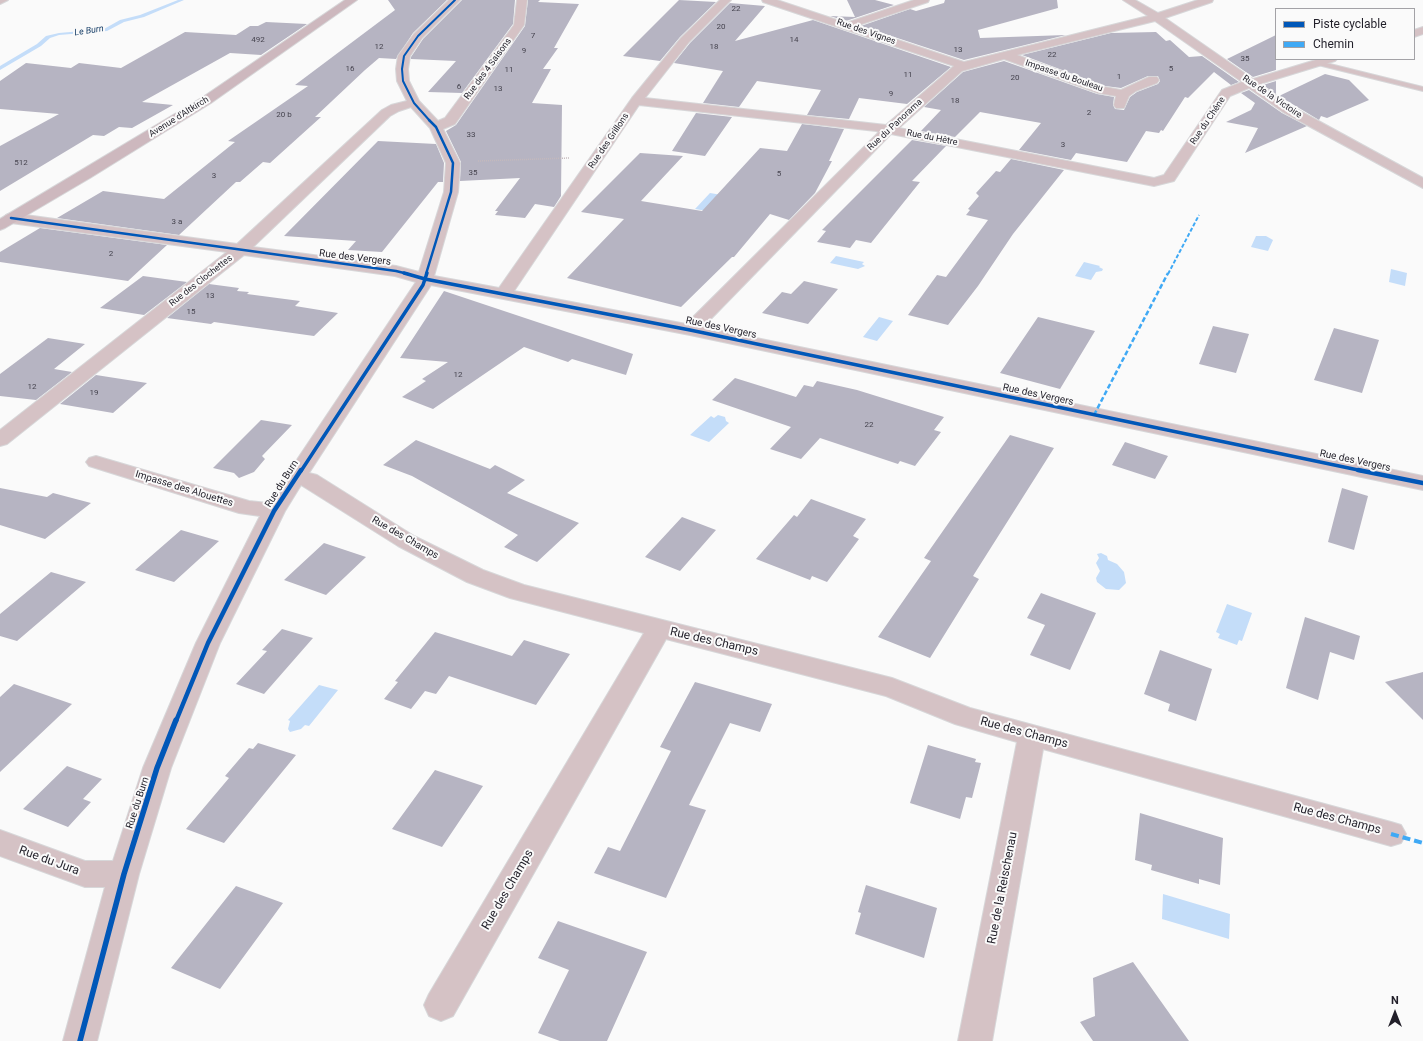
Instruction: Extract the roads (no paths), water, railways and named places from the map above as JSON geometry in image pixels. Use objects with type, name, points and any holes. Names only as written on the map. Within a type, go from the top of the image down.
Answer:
[{"type":"main road","name":"Avenue d'Altkirch","points":[[6,222],[207,100],[352,0]]},
{"type":"street","name":"Rue du Burn","points":[[80,1041],[124,874],[158,768],[208,643],[274,511],[294,478],[423,285],[451,192],[453,163],[436,127],[414,102],[403,81],[402,69],[404,56],[418,36],[456,0]]},
{"type":"street","name":"Rue des 4 Saisons","points":[[436,127],[450,121],[519,25],[522,0]]},
{"type":"street","name":"Rue des Grillons","points":[[504,293],[636,101],[685,40],[726,0]]},
{"type":"street","name":"Rue des Vignes","points":[[767,0],[964,66]]},
{"type":"street","points":[[847,26],[924,0]]},
{"type":"street","name":"Rue de la Victoire","points":[[1128,0],[1157,17],[1287,109],[1423,184]]},
{"type":"street","name":"Rue du Panorama","points":[[690,330],[888,130],[958,69],[1005,55],[1157,17],[1208,0]]},
{"type":"street","name":"Impasse du Bouleau","points":[[1005,55],[1102,90],[1122,100],[1132,88],[1153,80]]},
{"type":"street","name":"Rue du Chêne","points":[[1154,182],[1169,178],[1226,93],[1326,61]]},
{"type":"street","name":"Rue du Hêtre","points":[[636,101],[855,124],[1154,182]]},
{"type":"street","name":"Rue des Clochettes","points":[[0,440],[239,251],[386,113],[395,108],[414,102]]},
{"type":"street","name":"Rue des Vergers","points":[[6,222],[396,271],[424,278],[690,330],[1423,483]]},
{"type":"street","name":"Impasse des Alouettes","points":[[96,462],[247,508],[274,511]]},
{"type":"street","name":"Rue des Champs","points":[[294,478],[310,480],[406,541],[475,576],[518,592],[892,688],[964,717],[1391,834]]},
{"type":"street","name":"Rue des Champs","points":[[441,1005],[659,629]]},
{"type":"street","name":"Rue de la Reischenau","points":[[975,1041],[1032,735]]},
{"type":"street","name":"Rue du Jura","points":[[0,843],[85,874],[124,874]]},
{"type":"lane","points":[[0,2],[5,0]]},
{"type":"lane","points":[[1326,61],[1423,89]]},
{"type":"water","points":[[710,193],[722,195],[707,211],[695,209]]},
{"type":"water","points":[[1256,236],[1266,236],[1273,240],[1268,251],[1251,247]]},
{"type":"water","points":[[836,256],[864,262],[862,264],[865,266],[858,269],[830,263]]},
{"type":"water","points":[[1084,262],[1100,266],[1099,267],[1103,269],[1102,271],[1096,272],[1091,280],[1075,276]]},
{"type":"water","points":[[1391,269],[1407,273],[1405,286],[1389,282]]},
{"type":"water","points":[[879,317],[893,321],[877,341],[863,337]]},
{"type":"water","points":[[718,415],[725,417],[726,421],[729,423],[709,442],[690,435],[711,416],[714,418]]},
{"type":"water","points":[[1101,553],[1107,556],[1108,560],[1117,564],[1124,572],[1126,583],[1119,590],[1106,589],[1097,582],[1096,578],[1100,571],[1096,563],[1099,558],[1097,554]]},
{"type":"water","points":[[1227,604],[1252,613],[1242,641],[1239,640],[1237,645],[1218,638],[1220,634],[1216,632]]},
{"type":"water","points":[[319,685],[338,690],[309,726],[305,725],[301,729],[290,732],[288,729],[290,721],[288,720]]},
{"type":"water","points":[[1163,894],[1230,914],[1229,939],[1162,919]]},
{"type":"waterway","name":"Le Burn","points":[[0,68],[39,45],[48,37],[59,34],[105,30],[122,21],[142,16],[182,0]]}]
